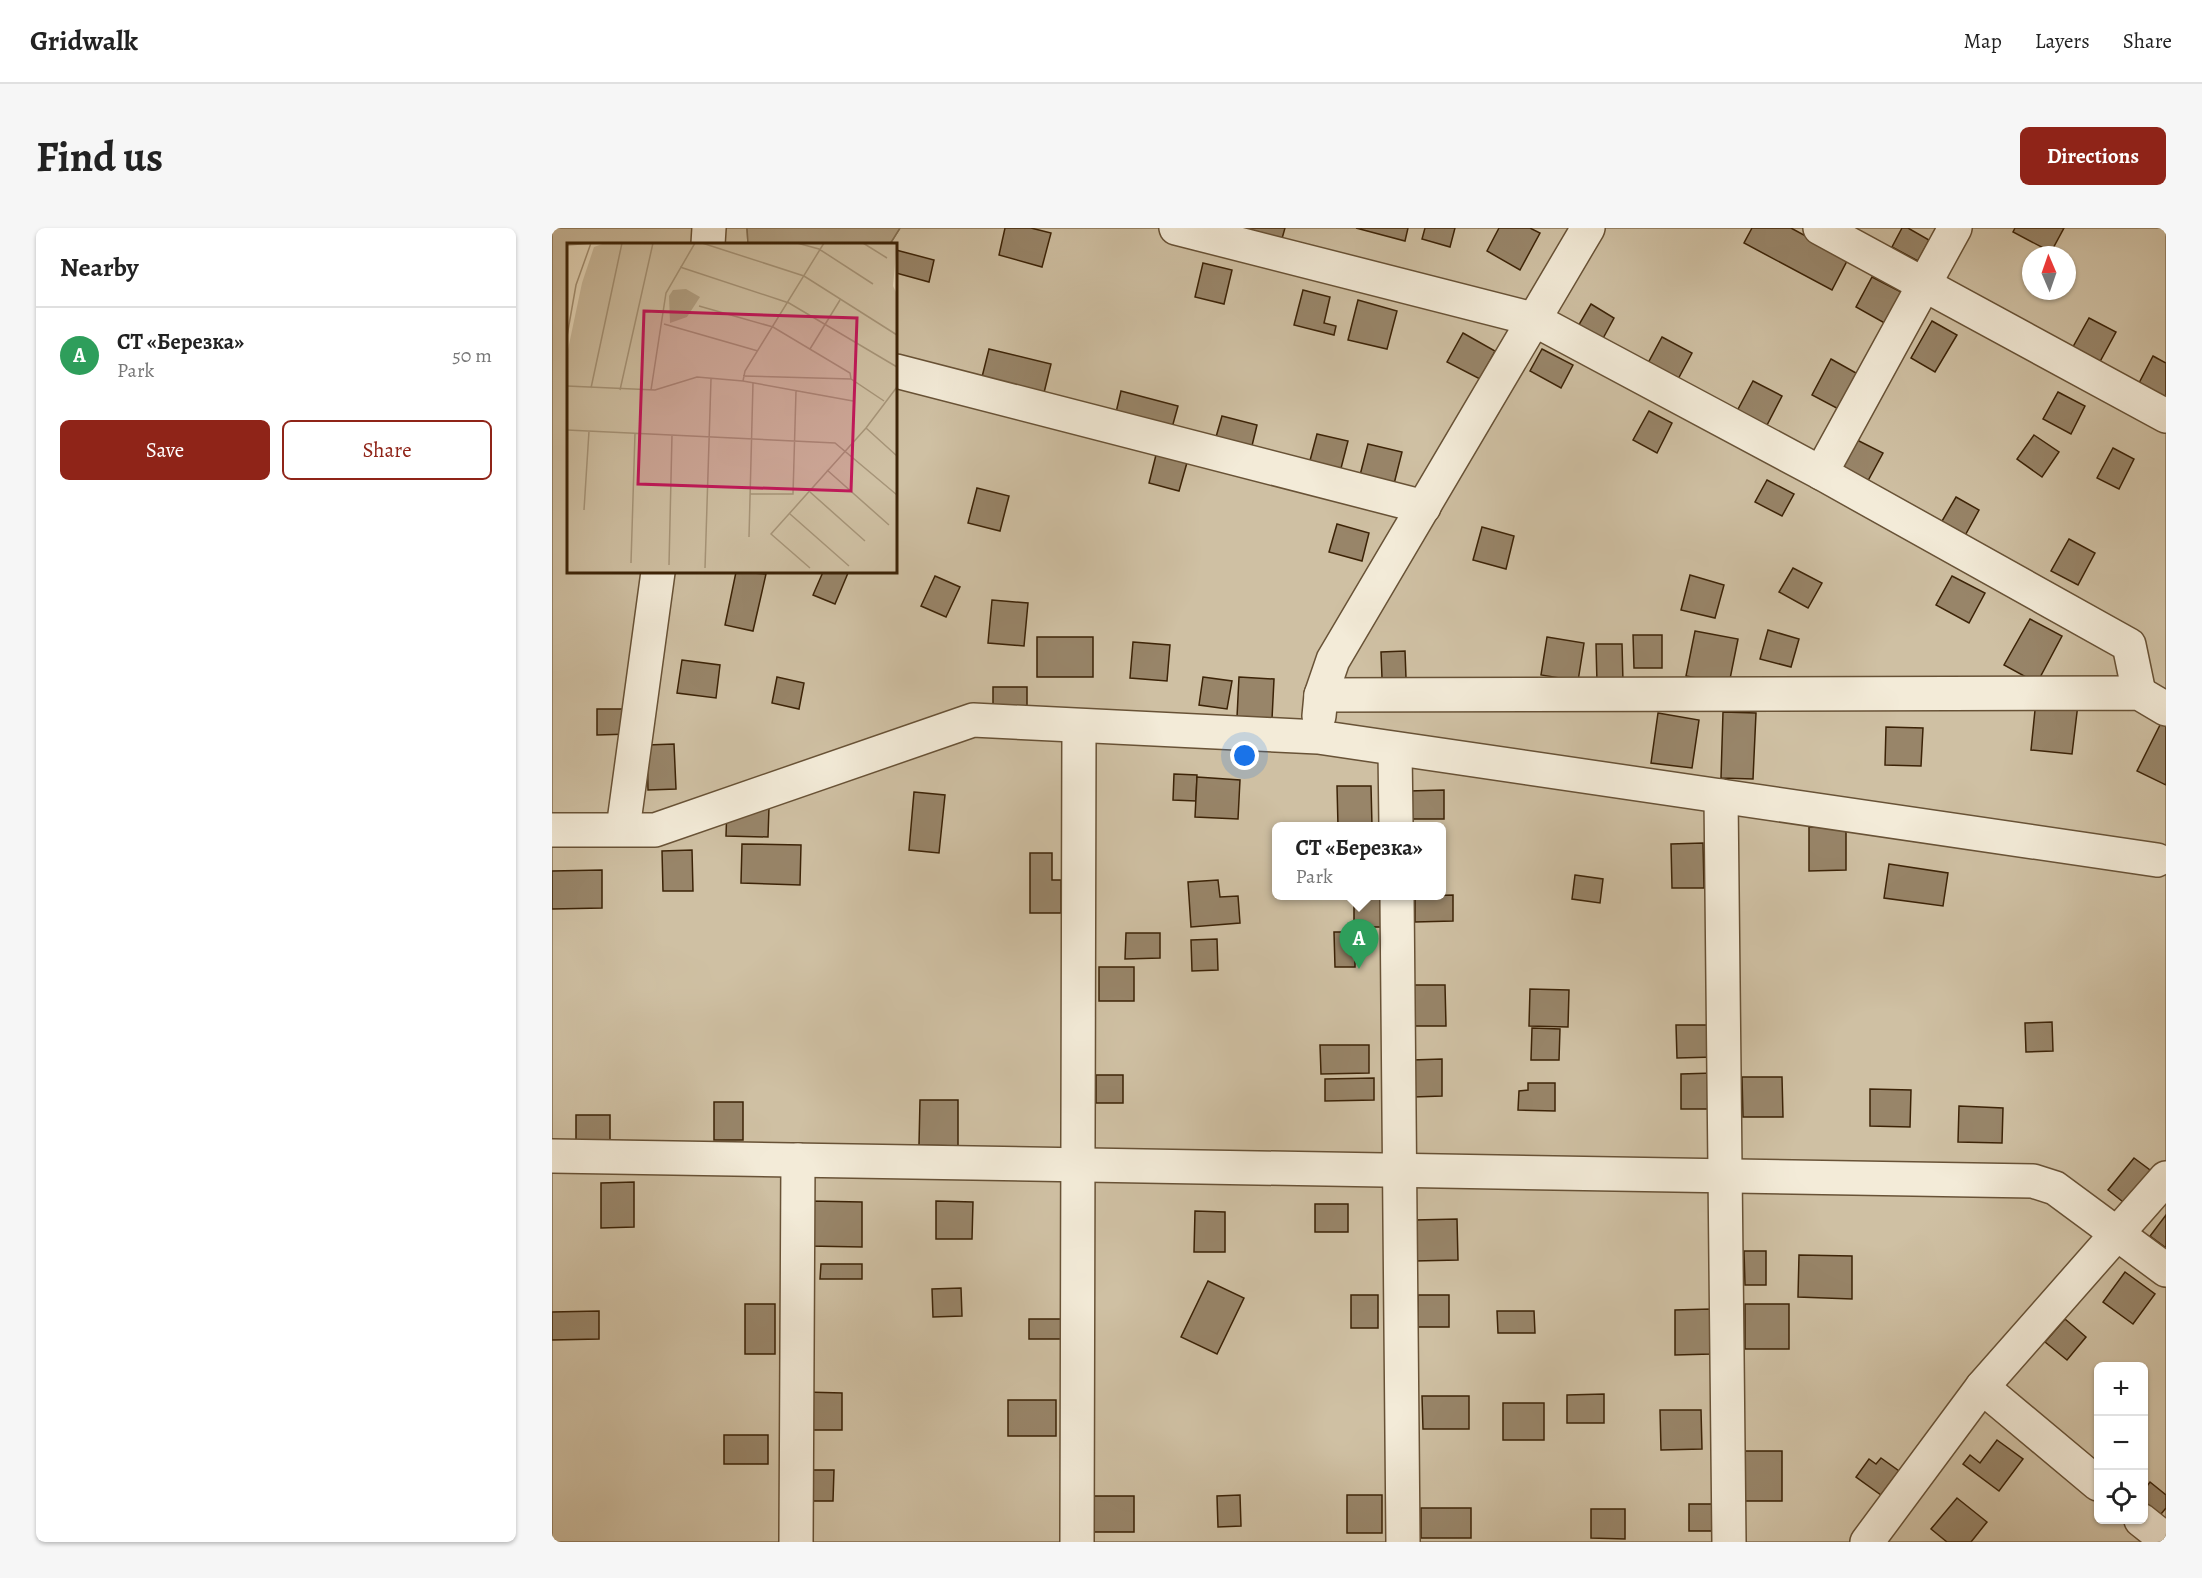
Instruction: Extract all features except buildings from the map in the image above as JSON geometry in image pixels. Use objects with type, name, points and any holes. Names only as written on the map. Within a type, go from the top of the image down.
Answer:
[{"type":"street","points":[[708,243],[709,228]]},
{"type":"street","points":[[1176,228],[1533,319],[1821,473],[2129,645],[2152,701],[1321,695]]},
{"type":"street","points":[[1318,737],[1321,695],[1333,660],[1588,228]]},
{"type":"street","points":[[1820,228],[1922,286],[2166,416]]},
{"type":"street","points":[[1821,473],[1955,228]]},
{"type":"street","points":[[897,371],[1424,507]]},
{"type":"street","points":[[622,829],[658,573]]},
{"type":"street","points":[[552,830],[655,830],[974,720],[1318,737],[2157,860]]},
{"type":"street","points":[[1077,1542],[1076,1163],[1079,726]]},
{"type":"street","points":[[1395,749],[1396,822]]},
{"type":"street","points":[[1721,796],[1729,1542]]},
{"type":"street","points":[[1397,900],[1403,1542]]},
{"type":"street","points":[[552,1156],[1076,1163],[2033,1181],[2055,1188],[2166,1270]]},
{"type":"street","points":[[796,1542],[798,1160]]},
{"type":"street","points":[[1867,1542],[1982,1387],[2166,1178]]},
{"type":"street","points":[[1982,1387],[2094,1481]]},
{"type":"street","points":[[2146,1524],[2166,1540]]},
{"type":"shaded area","points":[[552,228],[747,228],[748,243],[567,243],[567,573],[897,573],[897,243],[891,243],[900,228],[2166,228],[2166,1542],[552,1542]]},
{"type":"shaded area","points":[[747,228],[900,228],[891,243],[748,243]]},
{"type":"place","name":"СТ «Березка»","points":[[1359,969]]}]
